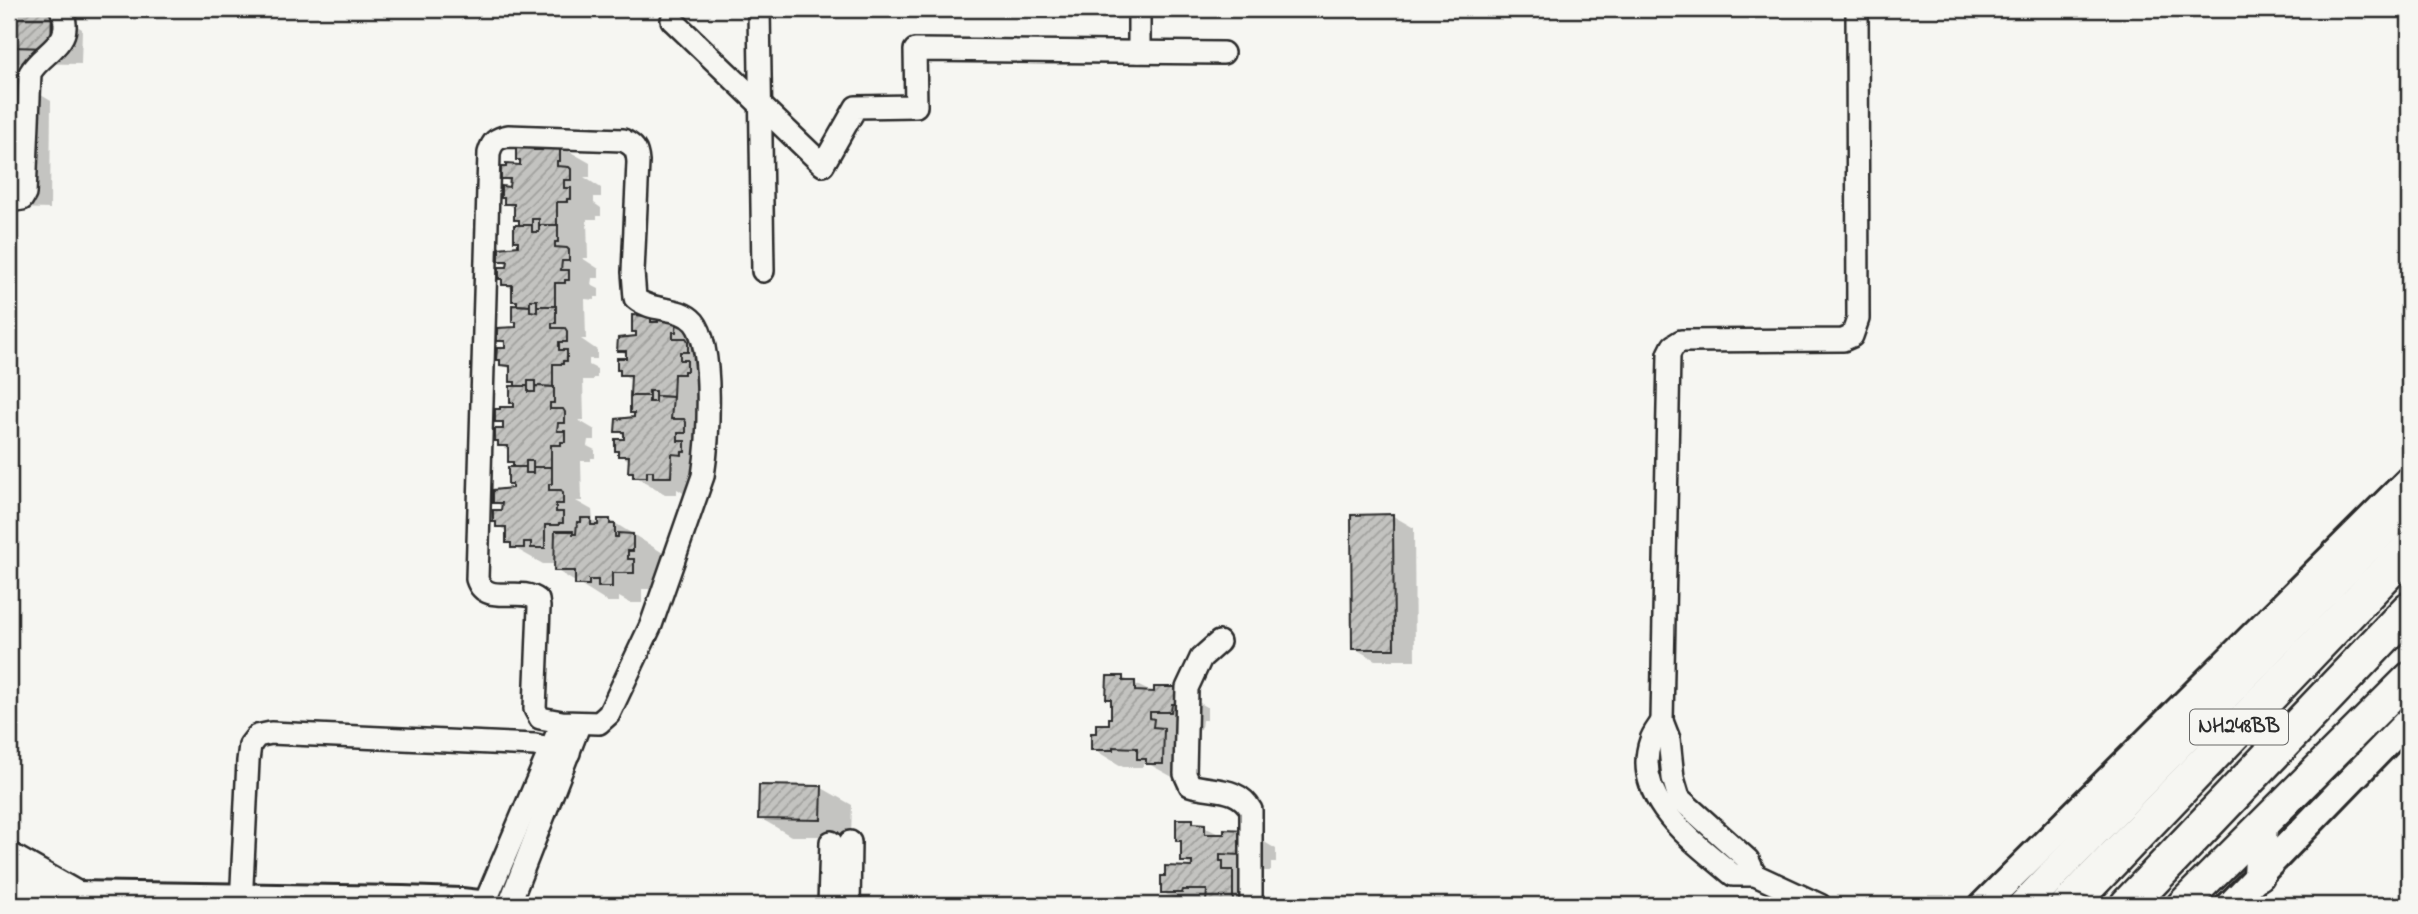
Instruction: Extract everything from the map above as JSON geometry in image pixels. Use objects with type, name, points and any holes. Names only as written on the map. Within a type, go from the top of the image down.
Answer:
[{"type":"highway","name":"NH248BB","points":[[2069,905],[2409,549]]},
{"type":"highway","name":"NH248BB","points":[[2128,905],[2409,610]]},
{"type":"main road","points":[[2024,905],[2409,503]]},
{"type":"main road","points":[[2182,905],[2409,678]]},
{"type":"main road","points":[[2259,875],[2262,825]]},
{"type":"main road","points":[[9,860],[42,896]]},
{"type":"street","points":[[9,201],[22,199],[25,194],[19,72],[57,48],[64,21],[61,9]]},
{"type":"street","points":[[760,9],[763,271]]},
{"type":"street","points":[[1139,9],[1139,52]]},
{"type":"street","points":[[1820,905],[1755,875],[1748,860],[1679,798],[1672,778],[1669,739],[1662,721],[1670,354],[1673,346],[1681,341],[1843,340],[1852,336],[1858,319],[1857,9]]},
{"type":"street","points":[[672,20],[823,165],[856,107],[916,106],[915,50],[1223,53]]},
{"type":"street","points":[[499,137],[623,140],[632,145],[637,151],[638,162],[633,272],[635,298],[643,305],[683,314],[695,323],[708,361],[703,476],[651,625],[606,718],[599,723],[571,722],[540,718],[535,709],[538,600],[530,595],[486,593],[477,579],[489,153],[492,143],[499,137]]},
{"type":"street","points":[[1983,905],[2409,480]]},
{"type":"street","points":[[1219,642],[1201,658],[1187,688],[1185,774],[1190,785],[1238,794],[1251,810],[1251,905]]},
{"type":"street","points":[[2231,905],[2409,720]]},
{"type":"street","points":[[509,905],[571,722]]},
{"type":"street","points":[[241,902],[248,761],[250,745],[257,736],[271,733],[535,745],[560,750]]},
{"type":"street","points":[[42,896],[241,902],[438,901],[486,905],[560,750]]},
{"type":"street","points":[[829,905],[841,842],[849,905]]},
{"type":"building","points":[[9,9],[52,9],[51,48],[9,47]]},
{"type":"building","points":[[9,81],[21,81],[20,193],[9,193]]},
{"type":"building","points":[[516,144],[534,144],[534,150],[542,150],[542,144],[560,144],[560,161],[557,161],[557,166],[571,169],[571,180],[564,180],[564,188],[571,188],[571,199],[557,202],[557,225],[539,225],[539,219],[532,219],[532,225],[519,225],[519,220],[514,220],[514,204],[504,204],[501,186],[509,187],[510,179],[501,179],[501,167],[506,167],[506,164],[520,165],[520,160],[516,160]]},
{"type":"building","points":[[514,225],[532,225],[532,232],[539,232],[539,225],[558,225],[558,242],[555,242],[555,247],[569,250],[569,261],[562,261],[561,270],[569,270],[569,280],[555,283],[555,306],[537,306],[537,300],[530,300],[530,306],[517,305],[517,301],[512,301],[512,285],[502,285],[499,267],[507,267],[508,261],[499,261],[499,248],[518,246],[518,241],[514,241]]},
{"type":"building","points":[[512,305],[530,306],[530,311],[537,312],[537,306],[556,306],[556,323],[552,323],[552,328],[565,328],[567,331],[567,342],[559,342],[559,350],[567,350],[567,361],[553,364],[553,387],[535,386],[535,381],[528,381],[528,386],[515,386],[515,382],[510,382],[510,366],[500,365],[500,360],[496,360],[497,348],[505,348],[505,341],[497,341],[497,328],[516,327],[516,322],[512,322]]},
{"type":"building","points":[[632,315],[651,316],[651,322],[658,322],[658,316],[677,316],[673,338],[686,338],[688,352],[680,352],[680,360],[687,360],[687,371],[684,371],[684,374],[674,374],[673,397],[655,396],[655,391],[649,391],[649,396],[630,396],[631,375],[620,375],[620,370],[617,370],[617,358],[626,358],[626,351],[617,351],[618,338],[636,336],[636,332],[632,332]]},
{"type":"building","points":[[510,386],[528,386],[528,392],[535,392],[535,386],[554,387],[554,403],[550,403],[550,409],[563,409],[565,412],[565,423],[558,423],[557,431],[565,431],[565,442],[551,445],[551,467],[533,467],[533,461],[526,461],[526,467],[513,467],[513,462],[508,462],[508,446],[498,446],[498,441],[495,441],[495,429],[503,429],[503,422],[495,422],[495,409],[514,407],[514,403],[510,403]]},
{"type":"building","points":[[630,396],[649,396],[649,402],[655,402],[655,396],[673,397],[671,419],[684,419],[686,422],[686,433],[678,433],[678,441],[685,441],[685,452],[682,452],[682,455],[672,454],[671,477],[653,477],[653,471],[647,471],[647,477],[633,477],[633,472],[628,472],[629,456],[618,456],[618,451],[615,451],[615,439],[624,439],[624,432],[615,432],[616,419],[634,417],[634,413],[630,413]]},
{"type":"building","points":[[508,467],[526,467],[526,473],[533,473],[533,467],[552,467],[552,484],[549,484],[549,490],[561,490],[563,493],[563,504],[556,504],[556,512],[563,512],[563,523],[545,525],[545,548],[531,548],[531,542],[524,542],[524,548],[511,548],[511,543],[506,543],[506,527],[496,527],[496,522],[493,522],[493,510],[501,510],[502,503],[493,503],[493,490],[512,488],[512,484],[508,484]]},
{"type":"building","points":[[1393,514],[1394,649],[1352,649],[1351,515]]},
{"type":"building","points":[[581,518],[591,518],[591,525],[598,525],[598,519],[610,519],[610,524],[615,524],[615,537],[618,537],[618,533],[633,534],[633,551],[628,551],[628,559],[634,559],[634,573],[612,573],[612,587],[598,587],[598,580],[589,580],[589,585],[575,585],[575,571],[554,571],[555,531],[573,531],[573,534],[576,534],[577,522],[581,522]]},
{"type":"building","points":[[1107,676],[1123,676],[1123,681],[1135,681],[1135,691],[1154,692],[1154,687],[1177,687],[1177,704],[1172,704],[1171,712],[1150,712],[1150,718],[1154,719],[1153,727],[1164,728],[1163,764],[1146,764],[1146,759],[1137,759],[1137,748],[1091,750],[1091,733],[1096,733],[1096,724],[1109,724],[1111,718],[1111,699],[1106,699]]},
{"type":"building","points":[[759,785],[822,786],[821,820],[758,819]]},
{"type":"building","points":[[1176,819],[1193,819],[1193,823],[1205,824],[1205,834],[1224,834],[1224,829],[1246,830],[1241,855],[1220,854],[1223,870],[1233,870],[1233,905],[1206,902],[1207,890],[1161,893],[1161,876],[1165,876],[1165,866],[1192,867],[1192,862],[1181,862],[1181,841],[1176,841]]}]
